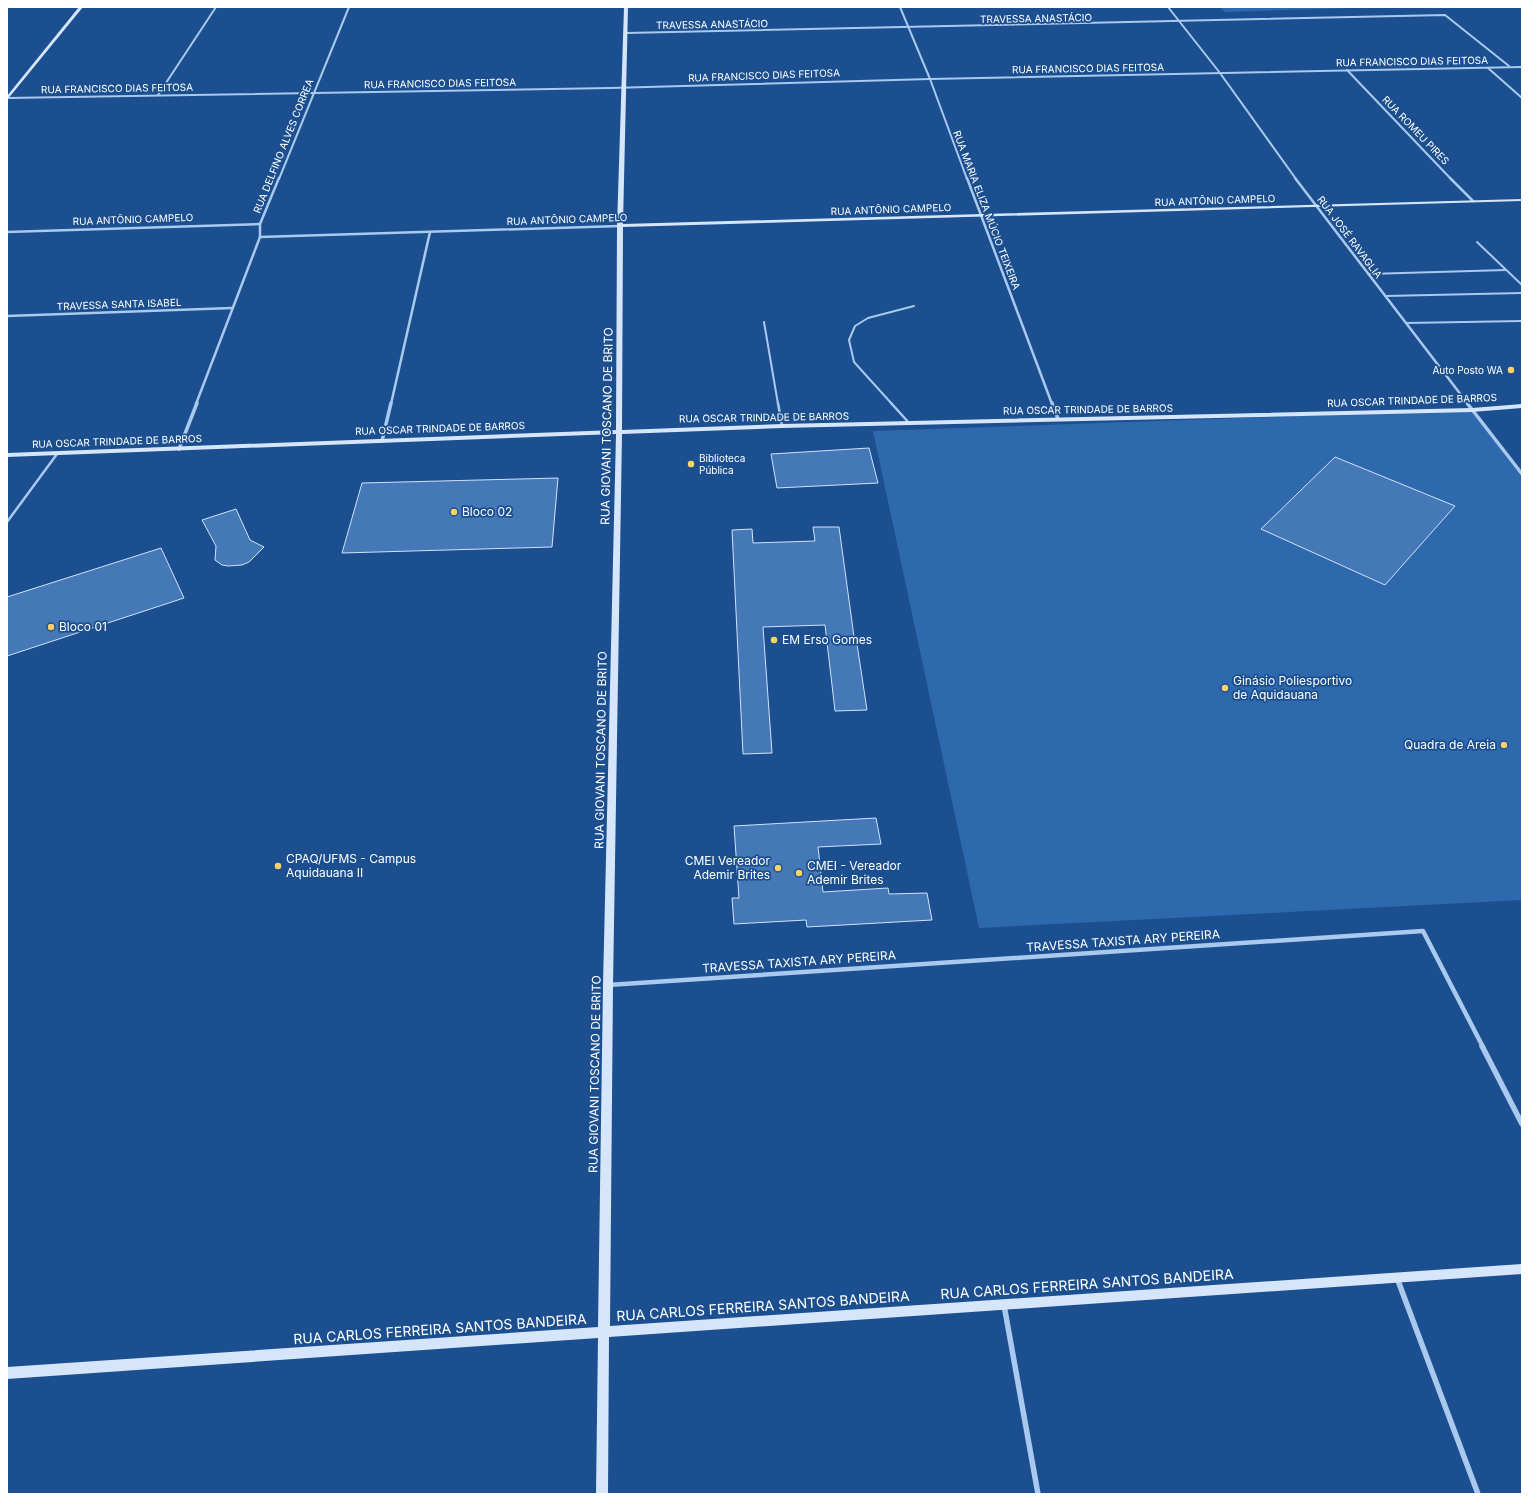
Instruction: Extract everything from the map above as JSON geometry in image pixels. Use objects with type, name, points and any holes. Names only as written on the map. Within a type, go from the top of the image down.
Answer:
[{"type":"main road","points":[[7,98],[81,7]]},
{"type":"main road","name":"RUA GIOVANI TOSCANO DE BRITO","points":[[602,1494],[608,985],[619,432],[620,226],[626,7]]},
{"type":"main road","name":"RUA ANTÔNIO CAMPELO","points":[[620,226],[1522,200]]},
{"type":"main road","name":"RUA OSCAR TRINDADE DE BARROS","points":[[8,456],[782,426],[1472,410],[1522,406]]},
{"type":"main road","name":"RUA CARLOS FERREIRA SANTOS BANDEIRA","points":[[7,1374],[1522,1269]]},
{"type":"street","points":[[158,95],[216,7]]},
{"type":"street","name":"RUA DELFINO ALVES CORREA","points":[[179,449],[260,237],[260,224],[349,7]]},
{"type":"street","name":"RUA MARIA ELIZA MÚCIO TEIXEIRA","points":[[900,7],[930,79],[1058,419]]},
{"type":"street","name":"RUA JOSÉ RAVAGLIA","points":[[1168,7],[1220,73],[1316,206],[1522,474]]},
{"type":"street","name":"TRAVESSA ANASTÁCIO","points":[[626,33],[909,28],[1445,15],[1510,67]]},
{"type":"street","points":[[1487,67],[1522,98]]},
{"type":"street","name":"RUA FRANCISCO DIAS FEITOSA","points":[[7,98],[625,87],[1522,67]]},
{"type":"street","name":"RUA ROMEU PIRES","points":[[1347,70],[1473,201]]},
{"type":"street","name":"RUA ANTÔNIO CAMPELO","points":[[7,232],[260,224]]},
{"type":"street","name":"RUA ANTÔNIO CAMPELO","points":[[260,237],[620,226]]},
{"type":"street","points":[[382,441],[430,232]]},
{"type":"street","name":"TRAVESSA SANTA ISABEL","points":[[7,316],[232,308]]},
{"type":"street","name":"TRAVESSA TAXISTA ARY PEREIRA","points":[[608,985],[1423,931],[1522,1124]]},
{"type":"street","points":[[1397,1278],[1478,1494]]},
{"type":"street","points":[[1004,1305],[1038,1494]]},
{"type":"lane","points":[[1477,242],[1522,284]]},
{"type":"lane","points":[[1368,274],[1506,270]]},
{"type":"lane","points":[[1385,296],[1522,293]]},
{"type":"lane","points":[[910,424],[854,362],[849,340],[855,326],[868,318],[914,306]]},
{"type":"lane","points":[[1406,323],[1522,321]]},
{"type":"lane","points":[[764,322],[782,426]]},
{"type":"lane","points":[[7,522],[57,454]]},
{"type":"lane","points":[[7,517],[12,517]]},
{"type":"shaded area","points":[[1220,7],[1387,7],[1225,12]]},
{"type":"shaded area","name":"Ginásio Poliesportivo de Aquidauana","points":[[1472,410],[1522,477],[1522,900],[979,928],[873,431]]},
{"type":"building","points":[[869,448],[878,483],[777,488],[771,454]]},
{"type":"building","points":[[1335,457],[1455,506],[1385,585],[1261,529]]},
{"type":"building","name":"Bloco 02","points":[[558,478],[552,547],[342,553],[362,483]]},
{"type":"building","points":[[236,509],[250,540],[264,547],[249,562],[242,565],[222,565],[215,560],[216,546],[202,520]]},
{"type":"building","points":[[813,527],[839,527],[855,644],[857,644],[867,710],[835,711],[825,625],[763,627],[772,753],[743,754],[732,530],[752,529],[753,543],[815,541]]},
{"type":"building","name":"Bloco 01","points":[[161,548],[184,598],[7,656],[7,597]]},
{"type":"building","name":"CMEI Vereador Ademir Brites","points":[[876,818],[881,844],[818,847],[823,892],[888,888],[889,894],[927,893],[932,920],[807,927],[806,920],[734,924],[732,898],[739,898],[734,826]]},
{"type":"place","name":"Auto Posto WA","points":[[1511,370]]},
{"type":"place","name":"Biblioteca Pública","points":[[691,464]]},
{"type":"place","name":"Bloco 02","points":[[454,512]]},
{"type":"place","name":"Bloco 01","points":[[51,627]]},
{"type":"place","name":"EM Erso Gomes","points":[[774,640]]},
{"type":"place","name":"Ginásio Poliesportivo de Aquidauana","points":[[1225,688]]},
{"type":"place","name":"Quadra de Areia","points":[[1504,745]]},
{"type":"place","name":"CPAQ/UFMS - Campus Aquidauana II","points":[[278,866]]},
{"type":"place","name":"CMEI Vereador Ademir Brites","points":[[778,868]]},
{"type":"place","name":"CMEI - Vereador Ademir Brites","points":[[799,873]]}]
